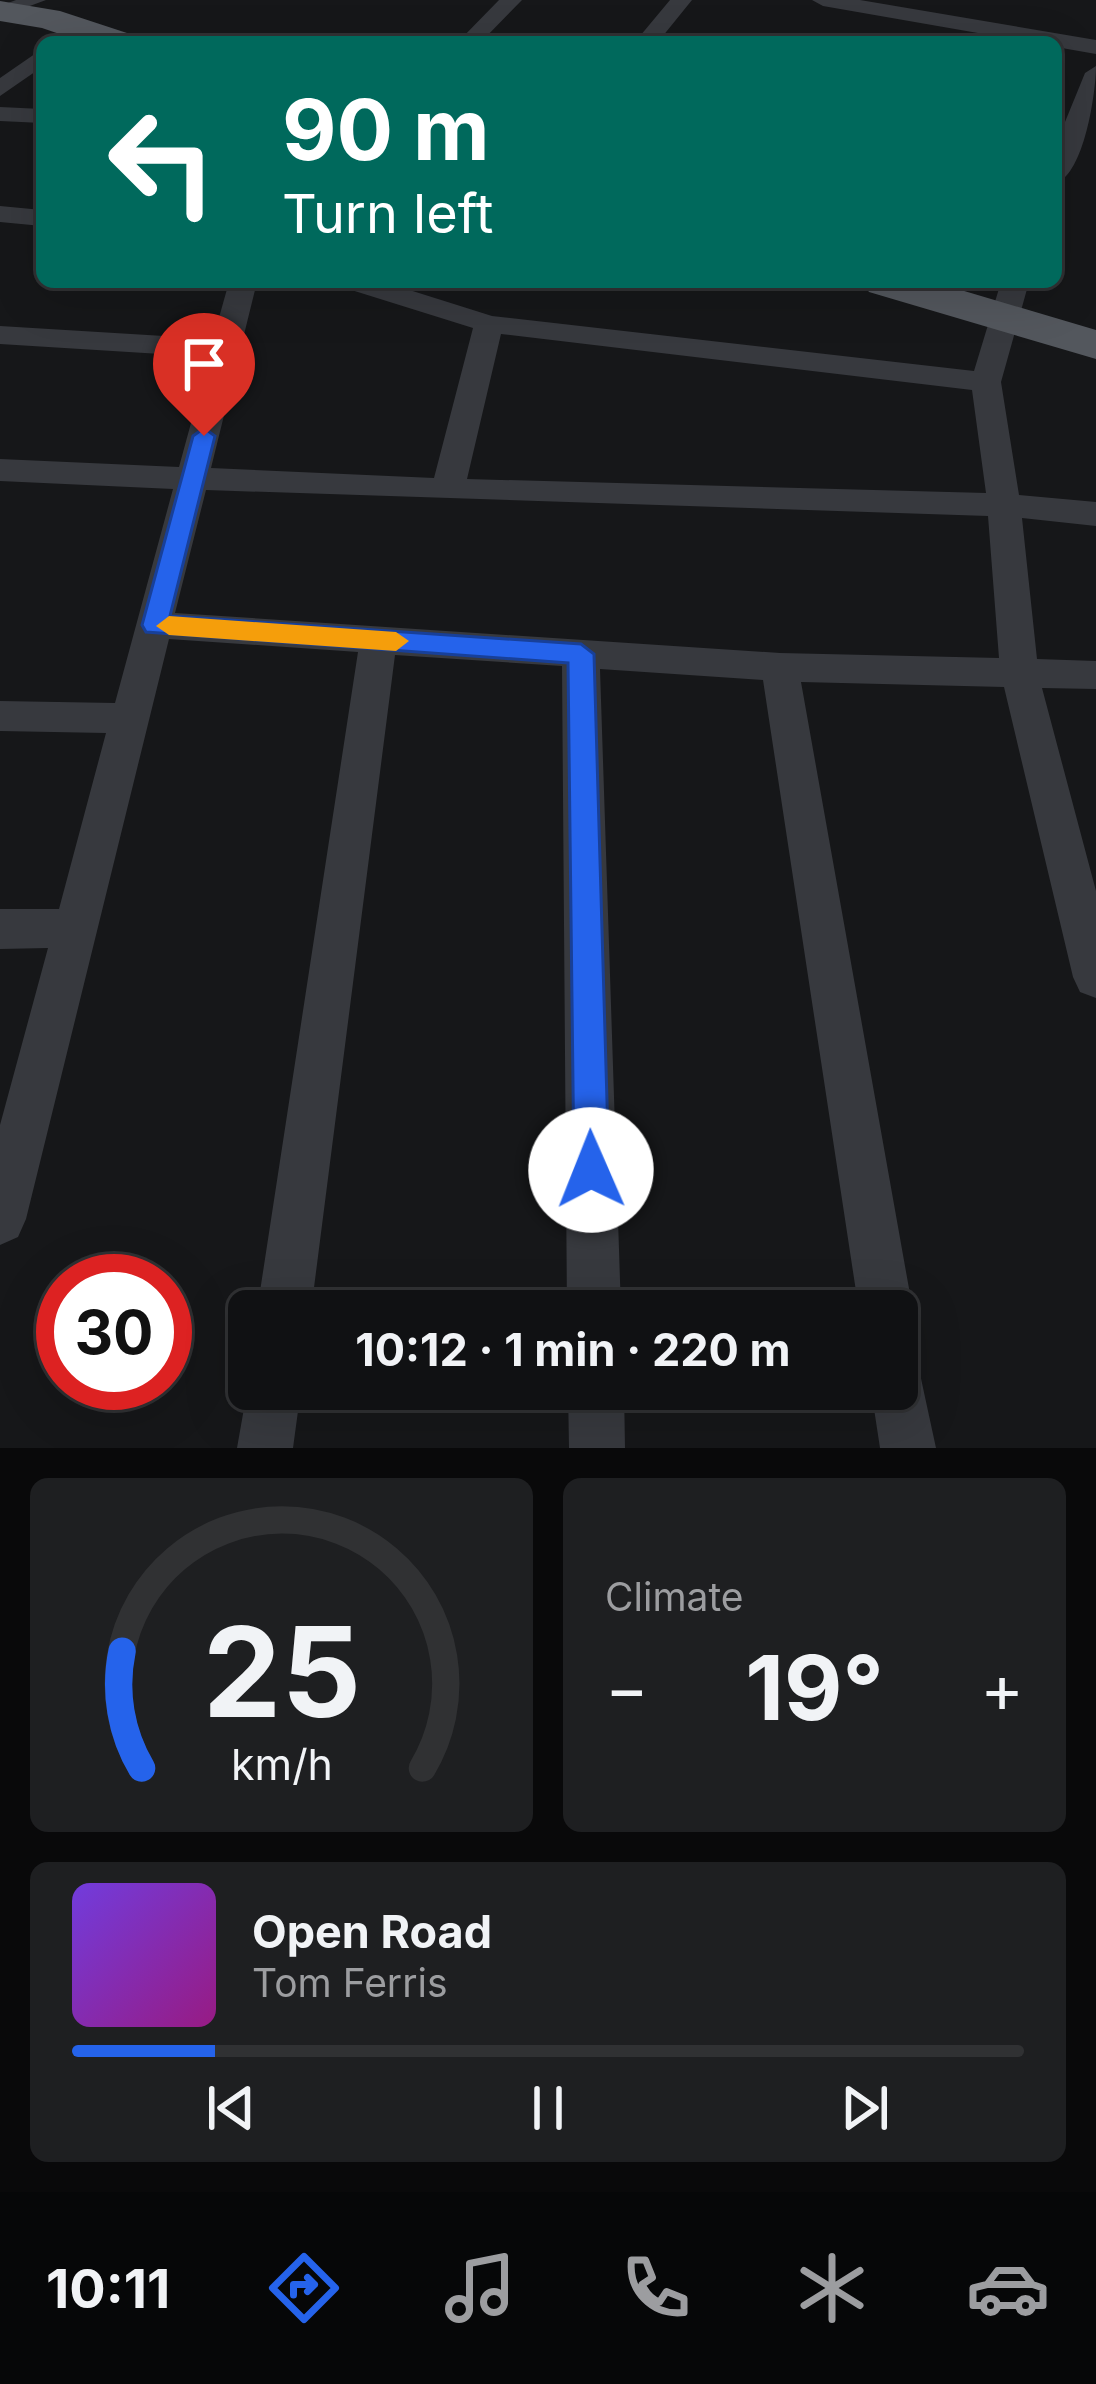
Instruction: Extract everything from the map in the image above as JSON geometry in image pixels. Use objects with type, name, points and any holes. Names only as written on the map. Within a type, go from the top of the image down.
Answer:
[{"type":"main road","points":[[13,8],[68,35]]},
{"type":"main road","points":[[925,288],[1008,300],[1096,345]]},
{"type":"street","points":[[475,36],[511,0]]},
{"type":"street","points":[[651,36],[681,0]]},
{"type":"street","points":[[823,0],[1029,36]]},
{"type":"street","points":[[1062,41],[1096,47]]},
{"type":"street","points":[[0,89],[36,61]]},
{"type":"street","points":[[1062,164],[1090,106],[1096,73]]},
{"type":"street","points":[[0,114],[36,116]]},
{"type":"street","points":[[0,214],[36,217]]},
{"type":"street","points":[[0,1220],[241,288]]},
{"type":"street","points":[[375,288],[489,324],[986,382]]},
{"type":"street","points":[[1008,300],[986,382],[1004,505],[1019,670],[1096,977]]},
{"type":"street","points":[[448,490],[489,324]]},
{"type":"street","points":[[0,335],[226,349]]},
{"type":"street","points":[[2,474],[1004,505],[1096,514]]},
{"type":"street","points":[[155,625],[780,668],[1096,675]]},
{"type":"street","points":[[287,1290],[378,640]]},
{"type":"street","points":[[581,654],[594,1290]]},
{"type":"street","points":[[780,668],[883,1290]]},
{"type":"street","points":[[0,716],[130,718]]},
{"type":"street","points":[[0,929],[76,928]]},
{"type":"street","points":[[265,1448],[270,1410]]},
{"type":"street","points":[[596,1410],[597,1448]]},
{"type":"street","points":[[902,1410],[908,1448]]},
{"type":"slow traffic","points":[[169,626],[396,641]]},
{"type":"route","points":[[204,436],[155,625],[581,654],[591,1170]]}]
